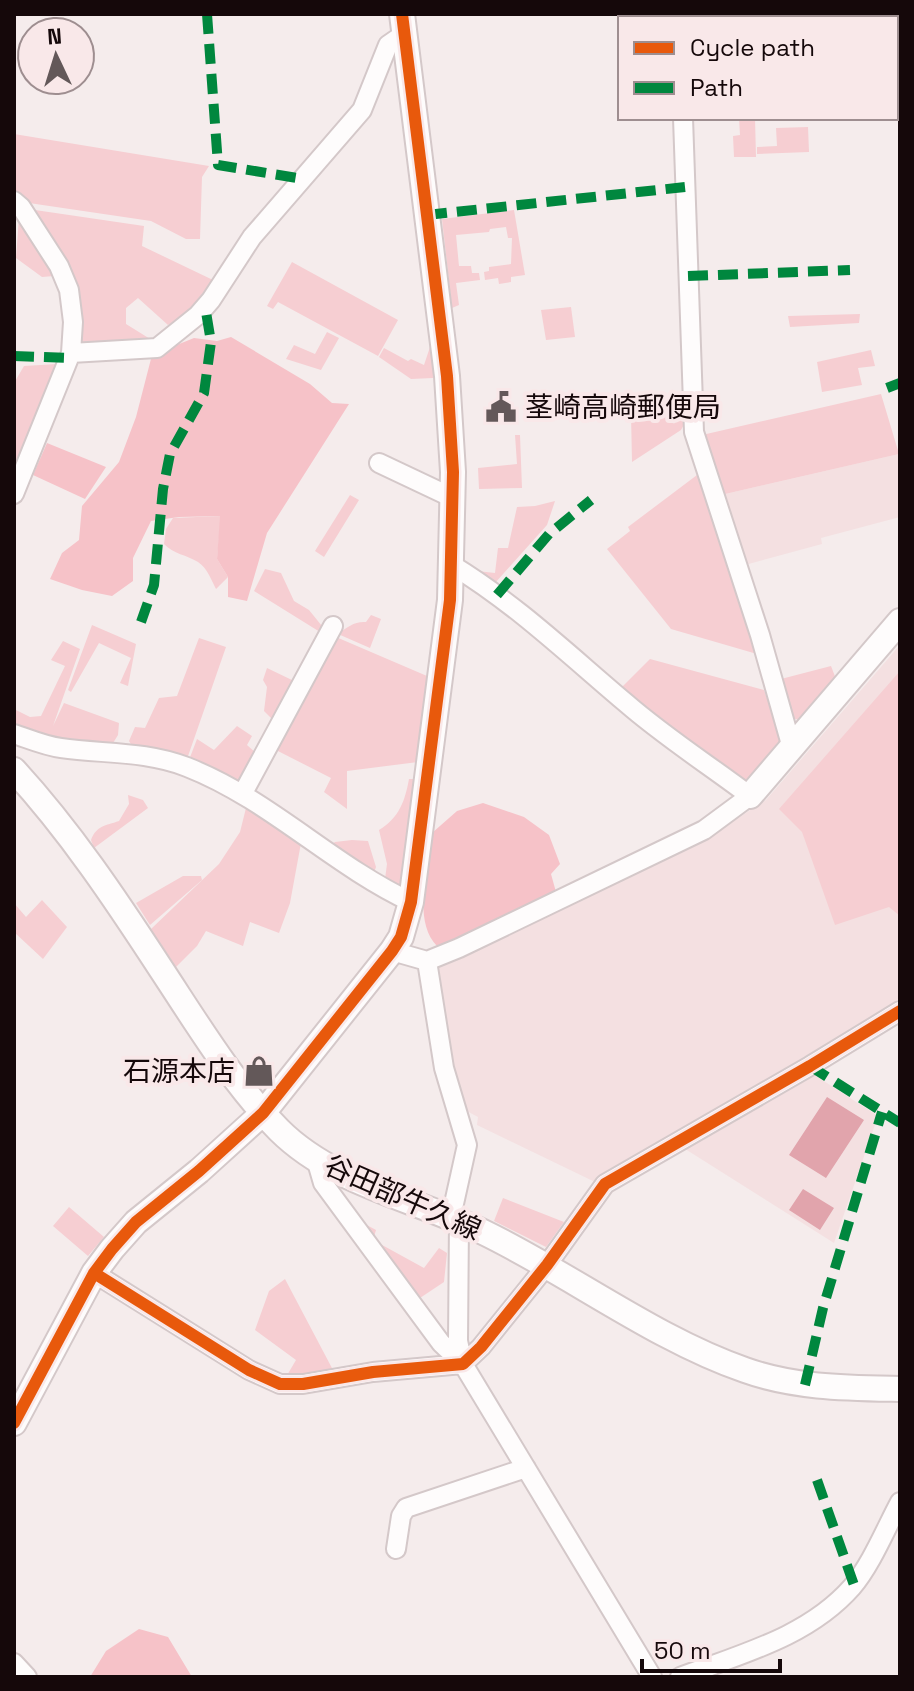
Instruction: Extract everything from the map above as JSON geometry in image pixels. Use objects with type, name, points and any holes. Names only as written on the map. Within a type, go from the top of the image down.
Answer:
[{"type":"street","points":[[71,353],[157,348],[198,315],[252,237],[362,110],[388,45],[403,24]]},
{"type":"street","points":[[14,1423],[94,1273],[136,1222],[263,1113],[392,951],[401,937],[411,902],[447,631],[453,498],[445,360],[403,24]]},
{"type":"street","points":[[683,120],[694,432],[760,635],[792,748]]},
{"type":"street","points":[[14,201],[59,266],[69,290],[73,322],[71,353],[14,494]]},
{"type":"street","points":[[379,463],[453,498]]},
{"type":"street","points":[[452,565],[497,595],[577,659],[627,705],[750,796]]},
{"type":"street","points":[[392,951],[427,961],[704,830],[750,796],[900,621]]},
{"type":"street","points":[[243,793],[333,626]]},
{"type":"street","points":[[14,734],[59,748],[161,758],[186,767],[243,793],[328,855],[411,902]]},
{"type":"street","name":"谷田部牛久線","points":[[14,770],[69,836],[215,1051],[263,1113],[294,1144],[342,1173],[455,1219],[547,1265],[687,1346],[746,1371],[805,1385],[900,1389]]},
{"type":"street","points":[[427,961],[444,1068],[467,1145],[455,1219],[458,1341],[463,1364]]},
{"type":"street","points":[[94,1273],[249,1370],[280,1384],[303,1384],[373,1372],[463,1364],[481,1347],[547,1265],[605,1184],[900,1011]]},
{"type":"street","points":[[316,1159],[323,1183],[441,1343],[463,1364],[652,1677]]},
{"type":"street","points":[[396,1549],[401,1516],[406,1508],[526,1468]]},
{"type":"street","points":[[680,1677],[792,1634],[823,1615],[854,1585],[900,1502]]},
{"type":"street","points":[[14,1663],[27,1677]]},
{"type":"shaded area","points":[[739,120],[755,120],[756,157],[734,157],[733,136],[740,135]]},
{"type":"shaded area","points":[[808,127],[809,152],[757,154],[757,147],[777,146],[776,128]]},
{"type":"shaded area","points":[[14,134],[209,166],[202,177],[200,239],[186,239],[151,221],[29,203],[14,189]]},
{"type":"shaded area","points":[[35,210],[144,226],[142,246],[213,280],[188,312],[168,325],[138,298],[126,308],[126,324],[155,342],[86,349],[81,338],[80,306],[72,276]]},
{"type":"shaded area","points":[[514,210],[525,275],[511,277],[511,282],[499,284],[498,278],[485,280],[484,272],[489,271],[489,267],[511,264],[512,238],[508,238],[506,227],[456,235],[459,266],[471,266],[472,273],[479,273],[480,280],[456,283],[459,305],[452,308],[442,219]]},
{"type":"shaded area","points":[[19,217],[54,276],[42,277],[16,258]]},
{"type":"shaded area","points":[[292,262],[398,320],[378,356],[278,302],[273,309],[267,306]]},
{"type":"shaded area","points":[[571,307],[575,337],[546,340],[541,310]]},
{"type":"shaded area","points":[[860,314],[859,323],[790,327],[788,316]]},
{"type":"shaded area","points":[[327,332],[339,338],[321,370],[286,359],[294,345],[315,354]]},
{"type":"shaded area","points":[[231,337],[310,384],[332,403],[349,404],[267,533],[247,601],[228,597],[228,577],[217,559],[220,516],[151,521],[133,558],[133,581],[112,596],[50,579],[62,553],[79,540],[82,506],[119,462],[136,417],[152,355],[194,338],[217,341]]},
{"type":"shaded area","points":[[431,344],[433,378],[411,379],[379,357],[384,348],[408,361],[411,359],[424,365]]},
{"type":"shaded area","points":[[871,350],[875,366],[858,368],[862,385],[822,392],[817,362]]},
{"type":"shaded area","points":[[57,364],[14,480],[14,383],[24,366]]},
{"type":"shaded area","points":[[881,394],[899,454],[721,495],[702,435]]},
{"type":"shaded area","points":[[685,407],[686,421],[681,430],[632,462],[631,414]]},
{"type":"shaded area","points":[[515,435],[520,435],[522,488],[479,489],[478,468],[517,464]]},
{"type":"shaded area","points":[[47,443],[106,467],[85,499],[33,475]]},
{"type":"shaded area","points":[[899,454],[900,517],[821,538],[822,544],[745,565],[721,495]]},
{"type":"shaded area","points":[[701,472],[757,654],[671,629],[607,549],[630,531],[628,527]]},
{"type":"shaded area","points":[[350,495],[359,500],[324,557],[315,551]]},
{"type":"shaded area","points":[[555,501],[547,525],[495,583],[469,570],[495,573],[498,548],[508,548],[517,507]]},
{"type":"shaded area","points":[[221,516],[217,559],[228,577],[216,589],[201,564],[164,544],[166,529],[173,518]]},
{"type":"shaded area","points":[[265,569],[281,573],[294,601],[309,610],[326,631],[320,632],[254,591]]},
{"type":"shaded area","points":[[371,615],[381,619],[370,648],[338,634],[355,624],[366,622]]},
{"type":"shaded area","points":[[92,625],[136,644],[128,686],[120,683],[131,658],[99,643],[71,692],[68,690]]},
{"type":"shaded area","points":[[336,637],[427,676],[418,762],[347,771],[347,809],[324,792],[331,778],[274,749]]},
{"type":"shaded area","points":[[199,638],[226,647],[187,759],[165,751],[132,746],[129,741],[135,727],[145,728],[159,698],[177,696]]},
{"type":"shaded area","points":[[63,641],[80,649],[53,726],[64,703],[119,723],[118,735],[113,743],[59,739],[14,727],[14,709],[30,717],[41,716],[65,666],[51,660]]},
{"type":"shaded area","points":[[900,645],[900,997],[882,1016],[799,1065],[878,1116],[834,1243],[682,1147],[595,1182],[477,1125],[478,1117],[463,1109],[448,1051],[437,967],[693,847],[766,800]]},
{"type":"shaded area","points":[[650,659],[764,690],[782,741],[750,779],[742,780],[618,691]]},
{"type":"shaded area","points":[[831,666],[836,679],[800,720],[791,718],[781,679]]},
{"type":"shaded area","points":[[267,668],[294,681],[272,719],[264,711],[267,687],[263,680]]},
{"type":"shaded area","points":[[900,671],[900,916],[889,907],[835,925],[802,832],[779,809]]},
{"type":"shaded area","points":[[237,726],[252,736],[247,745],[256,753],[241,780],[237,782],[189,760],[197,739],[214,750]]},
{"type":"shaded area","points":[[409,779],[414,779],[400,887],[385,879],[387,864],[379,830],[392,820],[400,808]]},
{"type":"shaded area","points":[[128,795],[143,800],[148,808],[94,848],[93,835],[102,827],[119,821],[129,804]]},
{"type":"shaded area","points":[[483,803],[524,817],[549,835],[560,864],[551,874],[556,892],[466,937],[437,946],[429,935],[423,908],[432,833],[457,811]]},
{"type":"shaded area","points":[[247,804],[301,843],[290,903],[279,933],[250,922],[243,946],[206,931],[197,946],[176,967],[151,929],[219,864],[240,832]]},
{"type":"shaded area","points":[[352,840],[368,841],[376,867],[373,875],[329,846]]},
{"type":"shaded area","points":[[183,876],[201,876],[202,880],[150,925],[136,903]]},
{"type":"shaded area","points":[[42,900],[67,927],[43,959],[14,932],[14,903],[26,917]]},
{"type":"shaded area","points":[[827,1097],[864,1120],[826,1178],[789,1155]]},
{"type":"shaded area","points":[[803,1189],[834,1208],[820,1230],[789,1210]]},
{"type":"shaded area","points":[[503,1198],[564,1222],[546,1247],[494,1221]]},
{"type":"shaded area","points":[[69,1207],[104,1237],[88,1256],[53,1226]]},
{"type":"shaded area","points":[[363,1223],[376,1230],[373,1240],[424,1268],[439,1248],[447,1253],[444,1282],[417,1300],[361,1226]]},
{"type":"shaded area","points":[[285,1279],[333,1370],[312,1377],[286,1377],[296,1360],[255,1330],[269,1291]]},
{"type":"shaded area","points":[[139,1629],[168,1637],[192,1677],[90,1677],[106,1651]]},
{"type":"marked path","points":[[207,14],[218,165],[303,179]]},
{"type":"marked path","points":[[427,215],[685,187]]},
{"type":"marked path","points":[[688,276],[850,270]]},
{"type":"marked path","points":[[141,622],[154,585],[163,489],[170,454],[204,393],[211,342],[205,306]]},
{"type":"marked path","points":[[14,356],[69,358]]},
{"type":"marked path","points":[[887,388],[900,383]]},
{"type":"marked path","points":[[497,595],[549,534],[591,500]]},
{"type":"marked path","points":[[810,1066],[900,1123]]},
{"type":"marked path","points":[[805,1385],[823,1308],[882,1112]]},
{"type":"marked path","points":[[817,1480],[854,1585]]},
{"type":"cycle path","points":[[14,1423],[94,1273],[112,1249],[136,1222],[263,1113],[392,951],[401,937],[411,902],[450,600],[453,472],[447,376],[402,14]]},
{"type":"cycle path","points":[[94,1273],[249,1370],[280,1384],[303,1384],[373,1372],[463,1364],[481,1347],[547,1265],[605,1184],[900,1011]]},
{"type":"place","name":"茎崎高崎郵便局","points":[[501,407]]},
{"type":"place","name":"石源本店","points":[[259,1071]]}]
